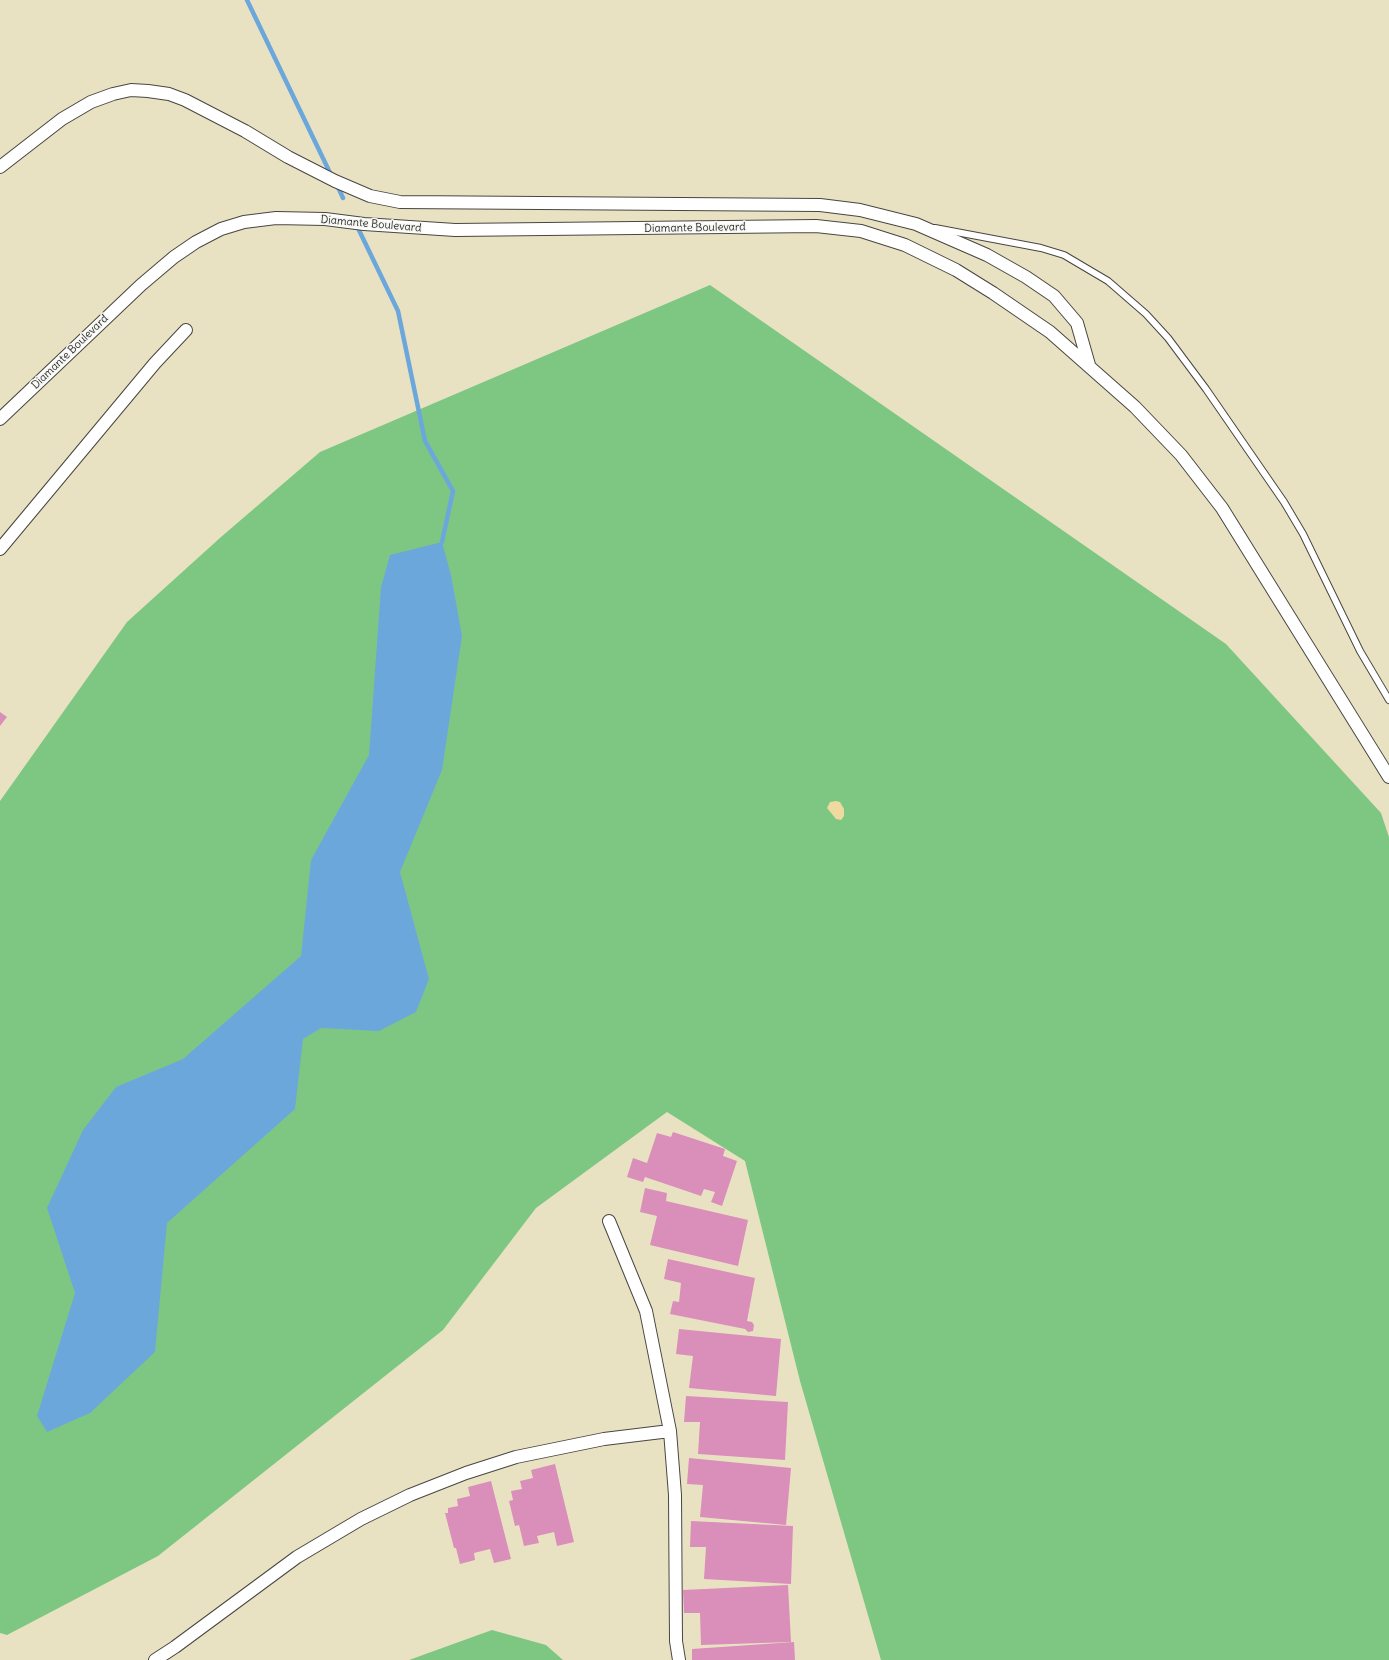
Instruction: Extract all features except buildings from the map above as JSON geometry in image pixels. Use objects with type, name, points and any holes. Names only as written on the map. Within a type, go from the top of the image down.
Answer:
[{"type":"street","points":[[0,167],[62,119],[91,102],[113,94],[131,90],[148,90],[170,94],[195,105],[244,131],[288,157],[335,181],[370,196],[400,202],[820,205],[860,210],[916,224],[986,255],[1026,277],[1054,296],[1077,323],[1089,365]]},
{"type":"street","name":"Diamante Boulevard","points":[[0,419],[141,285],[174,257],[196,242],[221,229],[244,222],[276,218],[325,219],[380,226],[455,230],[816,226],[861,231],[905,245],[956,270],[994,292],[1050,332],[1135,407],[1181,455],[1222,508],[1389,777]]},
{"type":"street","points":[[0,549],[155,363],[186,330]]},
{"type":"street","points":[[610,1221],[646,1311],[670,1431],[675,1494],[676,1641],[678,1660]]},
{"type":"street","points":[[155,1660],[298,1557],[361,1519],[410,1495],[466,1473],[516,1457],[604,1439],[670,1431]]},
{"type":"lane","points":[[916,224],[1041,248],[1064,255],[1108,281],[1146,314],[1168,338],[1206,389],[1284,502],[1303,534],[1360,651],[1389,700]]},
{"type":"green space","points":[[710,285],[1226,644],[1381,813],[1389,837],[1389,1660],[881,1660],[800,1381],[745,1161],[667,1112],[536,1208],[443,1330],[158,1556],[7,1635],[0,1633],[0,801],[127,622],[221,537],[320,452]]},
{"type":"green space","points":[[492,1630],[546,1645],[563,1660],[409,1660]]},
{"type":"sand","points":[[830,802],[840,802],[844,809],[844,816],[841,820],[836,819],[827,808]]},
{"type":"water","points":[[442,542],[451,575],[462,636],[442,770],[400,872],[429,979],[416,1012],[379,1031],[321,1028],[303,1039],[295,1109],[167,1223],[155,1352],[90,1413],[47,1432],[37,1416],[75,1293],[47,1208],[83,1130],[116,1087],[183,1059],[301,956],[311,860],[369,755],[381,587],[390,555]]},
{"type":"waterway","points":[[247,0],[332,177]]},
{"type":"waterway","points":[[337,185],[343,198]]},
{"type":"waterway","points":[[356,224],[398,311],[425,441],[453,491],[442,542]]}]
